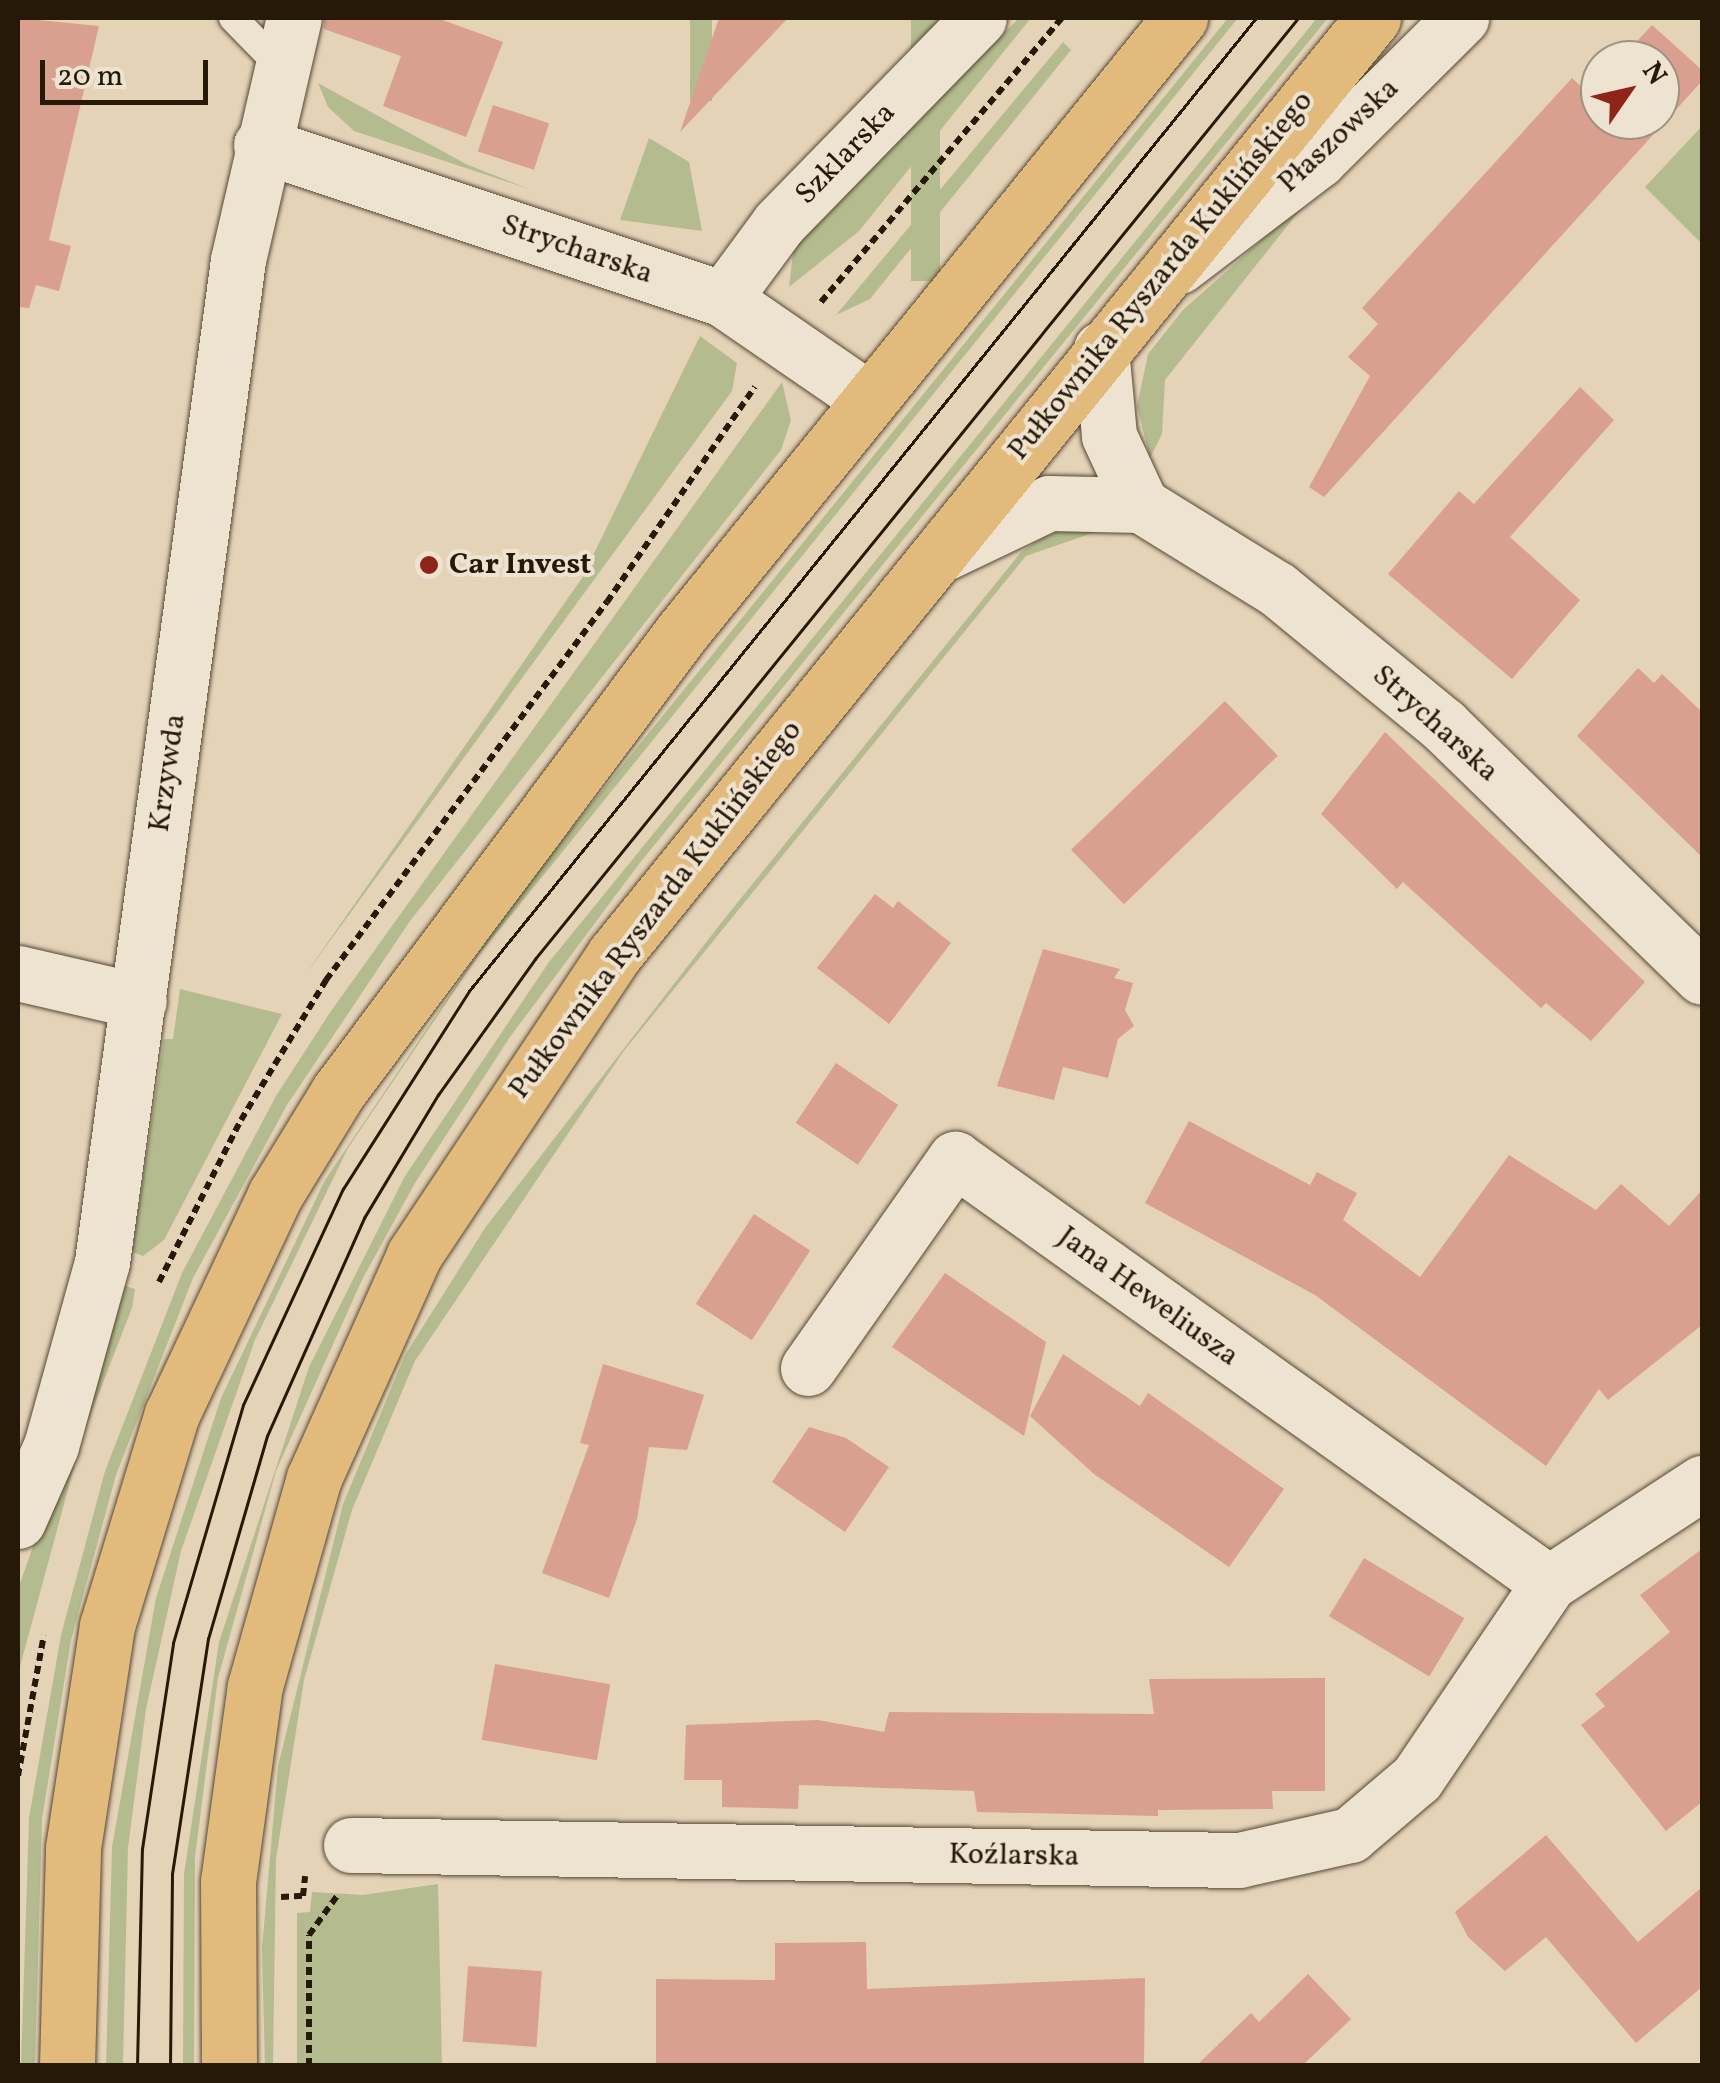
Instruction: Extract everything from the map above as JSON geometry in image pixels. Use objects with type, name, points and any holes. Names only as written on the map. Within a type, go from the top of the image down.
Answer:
[{"type":"main road","points":[[66,2066],[73,1848],[107,1626],[172,1414],[275,1195],[338,1092],[670,648],[1180,18]]},
{"type":"main road","name":"Pułkownika Ryszarda Kuklińskiego","points":[[229,2066],[228,1882],[255,1686],[314,1478],[370,1340],[463,1172],[537,1061],[931,560],[1373,18]]},
{"type":"street","name":"Szklarska","points":[[723,300],[779,222],[979,18]]},
{"type":"street","name":"Płaszowska","points":[[1160,278],[1318,160],[1461,18]]},
{"type":"street","name":"Krzywda","points":[[18,1521],[51,1446],[102,1262],[238,260],[287,41]]},
{"type":"street","name":"Strycharska","points":[[261,145],[723,300],[870,400]]},
{"type":"street","points":[[931,560],[995,522],[1049,503],[1141,505],[1109,436],[1101,349]]},
{"type":"street","name":"Strycharska","points":[[1141,505],[1277,589],[1442,725],[1702,976]]},
{"type":"street","points":[[18,973],[139,1001]]},
{"type":"street","name":"Jana Heweliusza","points":[[808,1368],[955,1159],[1550,1583]]},
{"type":"street","points":[[1550,1583],[1702,1483]]},
{"type":"street","name":"Koźlarska","points":[[346,1867],[1239,1860],[1350,1835],[1417,1778],[1550,1583]]},
{"type":"lane","points":[[233,18],[287,41]]},
{"type":"path","points":[[810,314],[1062,18]]},
{"type":"path","points":[[309,2066],[309,1934],[346,1867]]},
{"type":"green space","points":[[690,18],[712,18],[712,101],[690,101]]},
{"type":"green space","points":[[911,18],[940,18],[940,281],[911,281]]},
{"type":"green space","points":[[1019,18],[1031,18],[859,231],[789,287],[794,244]]},
{"type":"green space","points":[[1228,18],[1238,18],[478,956],[348,1148],[255,1340],[181,1551],[146,1709],[128,1848],[123,2065],[106,2066],[112,1847],[156,1598],[221,1398],[325,1180],[515,898]]},
{"type":"green space","points":[[1317,18],[1328,18],[639,864],[510,1037],[415,1183],[362,1280],[276,1471],[218,1678],[195,1857],[194,2065],[183,2065],[184,1874],[219,1642],[309,1367],[405,1176],[549,962]]},
{"type":"green space","points":[[1063,42],[1071,50],[870,299],[836,315]]},
{"type":"green space","points":[[318,83],[466,164],[529,189],[354,131],[328,107]]},
{"type":"green space","points":[[1702,126],[1702,244],[1645,187]]},
{"type":"green space","points":[[649,138],[689,162],[702,231],[620,220]]},
{"type":"green space","points":[[1311,196],[1165,380],[1162,434],[1150,458],[1137,406],[1148,354],[1183,310]]},
{"type":"green space","points":[[700,336],[737,363],[732,391],[305,975],[582,578]]},
{"type":"green space","points":[[782,382],[791,420],[781,450],[410,921],[287,1105],[193,1278],[116,1475],[71,1640],[42,1819],[35,2065],[21,2065],[29,1818],[61,1635],[105,1471],[182,1273],[276,1096],[331,1011]]},
{"type":"green space","points":[[1104,529],[1026,556],[623,1052],[415,1361],[352,1510],[304,1680],[276,1859],[273,2065],[265,2066],[262,1948],[278,1766],[343,1504],[405,1355],[485,1228],[721,923],[1021,552],[1054,530]]},
{"type":"green space","points":[[180,989],[282,1014],[164,1240],[143,1256],[132,1252],[164,1039],[173,1039]]},
{"type":"green space","points":[[125,1286],[135,1289],[132,1308],[83,1434],[18,1674],[18,1589]]},
{"type":"green space","points":[[438,1884],[442,2065],[297,2065],[297,1913],[310,1912],[312,1892],[363,1895]]},
{"type":"building","points":[[18,18],[99,26],[49,240],[71,246],[59,291],[36,285],[29,308],[18,307]]},
{"type":"building","points":[[324,18],[437,18],[503,42],[466,137],[383,106],[401,56],[324,29]]},
{"type":"building","points":[[719,18],[788,18],[680,132]]},
{"type":"building","points":[[1652,25],[1669,40],[1638,40]]},
{"type":"building","points":[[1680,50],[1702,70],[1702,81],[1680,105]]},
{"type":"building","points":[[1572,78],[1580,86],[1580,140],[1648,140],[1324,497],[1309,487],[1370,376],[1348,357],[1378,324],[1362,308]]},
{"type":"building","points":[[493,105],[549,123],[534,170],[478,152]]},
{"type":"building","points":[[1580,387],[1614,420],[1510,537],[1580,600],[1512,679],[1388,574],[1459,491],[1474,504]]},
{"type":"building","points":[[1638,668],[1654,683],[1662,674],[1702,712],[1702,857],[1577,736]]},
{"type":"building","points":[[1225,701],[1278,756],[1124,904],[1071,850]]},
{"type":"building","points":[[1385,732],[1645,982],[1591,1041],[1546,1003],[1541,1008],[1403,882],[1397,889],[1321,814]]},
{"type":"building","points":[[875,894],[893,908],[898,901],[951,943],[889,1024],[817,968]]},
{"type":"building","points":[[1043,949],[1120,969],[1114,978],[1133,983],[1125,1010],[1134,1026],[1118,1039],[1108,1078],[1063,1067],[1054,1100],[997,1086]]},
{"type":"building","points":[[836,1063],[898,1105],[858,1165],[796,1123]]},
{"type":"building","points":[[1189,1121],[1310,1185],[1317,1172],[1357,1193],[1343,1220],[1420,1277],[1509,1155],[1596,1210],[1621,1184],[1669,1226],[1702,1190],[1702,1325],[1608,1400],[1599,1389],[1546,1466],[1315,1295],[1145,1203]]},
{"type":"building","points":[[754,1214],[810,1250],[752,1340],[696,1304]]},
{"type":"building","points":[[945,1273],[1046,1342],[1024,1436],[892,1347]]},
{"type":"building","points":[[1063,1354],[1140,1406],[1148,1393],[1284,1489],[1229,1567],[1094,1474],[1030,1416]]},
{"type":"building","points":[[603,1364],[704,1395],[687,1450],[649,1447],[637,1519],[609,1598],[542,1573],[589,1445],[580,1443]]},
{"type":"building","points":[[809,1427],[846,1438],[889,1467],[845,1532],[772,1482]]},
{"type":"building","points":[[1702,1549],[1702,1802],[1666,1831],[1581,1725],[1605,1706],[1595,1694],[1670,1632],[1640,1595]]},
{"type":"building","points":[[1364,1558],[1464,1618],[1429,1677],[1329,1616]]},
{"type":"building","points":[[495,1664],[610,1684],[597,1760],[482,1740]]},
{"type":"building","points":[[1325,1678],[1325,1791],[1272,1791],[1273,1809],[1158,1810],[1158,1816],[977,1812],[974,1791],[799,1785],[798,1809],[722,1807],[722,1780],[684,1780],[686,1725],[818,1720],[884,1732],[889,1712],[1154,1714],[1149,1679]]},
{"type":"building","points":[[1546,1835],[1638,1942],[1702,1887],[1702,1987],[1636,2043],[1546,1937],[1505,1971],[1468,1937],[1455,1912]]},
{"type":"building","points":[[866,1942],[867,1989],[1145,1978],[1144,2066],[656,2066],[656,1979],[775,1980],[775,1943]]},
{"type":"building","points":[[468,1966],[542,1971],[537,2047],[463,2042]]},
{"type":"building","points":[[1308,1974],[1351,2019],[1302,2066],[1196,2066],[1251,2013],[1259,2022]]},
{"type":"tram line","points":[[137,2066],[142,1849],[173,1643],[243,1405],[343,1189],[469,991],[1256,18]]},
{"type":"tram line","points":[[170,2066],[172,1874],[208,1639],[267,1436],[364,1218],[438,1095],[535,959],[1298,18]]},
{"type":"place","name":"Car Invest","points":[[429,565]]}]
